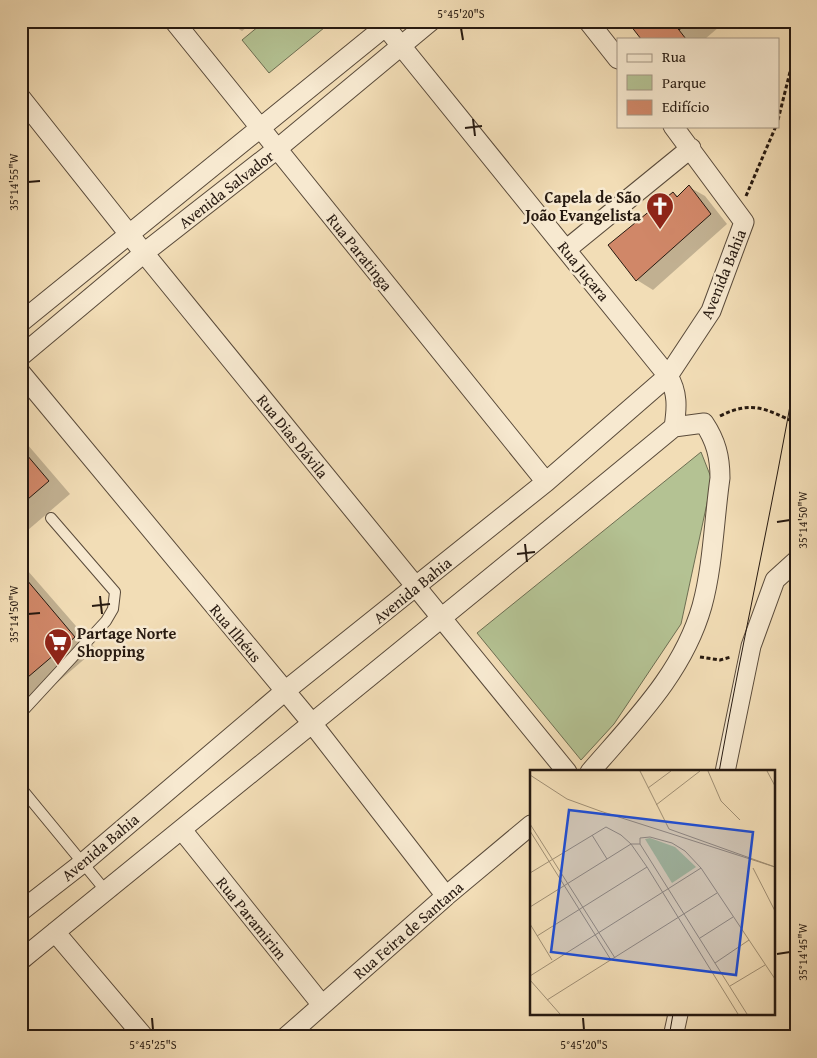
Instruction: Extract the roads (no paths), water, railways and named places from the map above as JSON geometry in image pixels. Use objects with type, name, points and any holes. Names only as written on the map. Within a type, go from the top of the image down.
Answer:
[{"type":"street","name":"Rua Paratinga","points":[[174,21],[546,482]]},
{"type":"street","name":"Avenida Salvador","points":[[21,356],[144,254],[401,48],[431,21]]},
{"type":"street","points":[[588,21],[617,58]]},
{"type":"street","name":"Avenida Salvador","points":[[21,322],[261,129],[386,23]]},
{"type":"street","name":"Rua Juçara","points":[[386,23],[401,48],[567,249],[668,376],[676,388],[677,412],[674,426]]},
{"type":"street","name":"Rua Dias Dávila","points":[[21,98],[144,254],[565,770]]},
{"type":"street","points":[[567,249],[690,148],[675,128]]},
{"type":"street","name":"Avenida Bahia","points":[[21,911],[84,862],[285,691],[546,482],[668,376],[711,311],[741,217],[690,148]]},
{"type":"street","name":"Rua Ilhéus","points":[[21,373],[311,722],[446,896]]},
{"type":"street","points":[[21,960],[105,890],[182,830],[311,722],[442,620],[674,426],[708,430],[720,462],[720,478],[702,607],[683,654],[663,687],[592,770]]},
{"type":"street","points":[[725,770],[751,646],[775,580],[796,561]]},
{"type":"street","name":"Rua Feira de Santana","points":[[286,1037],[446,896],[530,826]]},
{"type":"street","name":"Rua Paramirim","points":[[182,830],[322,1005]]},
{"type":"street","points":[[55,932],[144,1037]]},
{"type":"street","points":[[673,1037],[678,1016]]},
{"type":"lane","points":[[21,713],[106,621],[116,601],[115,592],[51,518]]},
{"type":"lane","points":[[21,788],[84,862],[105,890]]},
{"type":"tram line","points":[[719,770],[796,372]]},
{"type":"tram line","points":[[669,1037],[673,1016]]},
{"type":"place","name":"Capela de São João Evangelista","points":[[660,230]]},
{"type":"place","name":"Partage Norte Shopping","points":[[58,666]]}]
